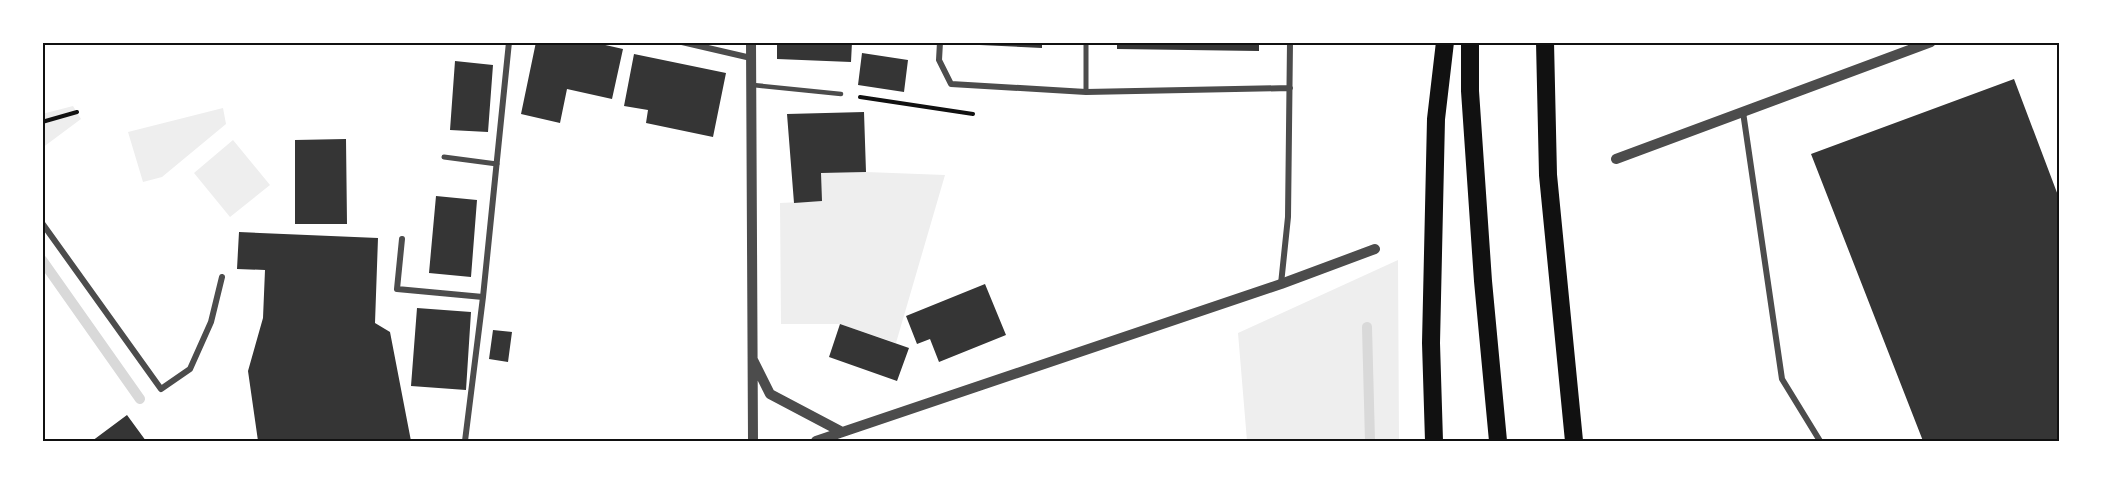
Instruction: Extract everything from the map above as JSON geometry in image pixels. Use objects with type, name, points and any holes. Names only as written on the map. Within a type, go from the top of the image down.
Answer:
[{"type":"highway","points":[[1434,441],[1431,343],[1436,119],[1445,42]]},
{"type":"highway","points":[[1470,42],[1471,102],[1483,281],[1498,441]]},
{"type":"highway","points":[[1545,42],[1548,175],[1574,441]]},
{"type":"street","points":[[465,441],[483,297],[509,42]]},
{"type":"street","points":[[682,42],[751,58]]},
{"type":"street","points":[[751,42],[753,441]]},
{"type":"street","points":[[940,42],[939,60],[951,84],[1086,92],[1290,87]]},
{"type":"street","points":[[1086,42],[1086,92]]},
{"type":"street","points":[[1281,284],[1288,217],[1290,42]]},
{"type":"street","points":[[1616,159],[1930,42]]},
{"type":"street","points":[[1743,112],[1782,380],[1820,441]]},
{"type":"street","points":[[444,157],[497,164]]},
{"type":"street","points":[[42,223],[161,389],[190,369],[211,322],[222,277]]},
{"type":"street","points":[[402,239],[397,289],[483,297]]},
{"type":"street","points":[[816,441],[1281,284],[1375,249]]},
{"type":"street","points":[[752,358],[770,394],[843,432]]},
{"type":"lane","points":[[750,85],[841,94]]},
{"type":"path","points":[[841,94],[973,114]]},
{"type":"path","points":[[42,122],[77,112]]},
{"type":"shaded area","points":[[73,106],[81,119],[42,148],[42,114]]},
{"type":"shaded area","points":[[223,108],[226,124],[162,177],[143,182],[128,132]]},
{"type":"shaded area","points":[[233,140],[270,185],[230,217],[194,173]]},
{"type":"shaded area","points":[[821,173],[945,175],[896,343],[840,324],[781,324],[780,203],[821,201]]},
{"type":"shaded area","points":[[1398,260],[1399,441],[1247,441],[1238,333]]},
{"type":"building","points":[[536,42],[592,42],[623,49],[612,99],[567,89],[560,123],[521,114]]},
{"type":"building","points":[[777,42],[852,42],[851,62],[777,59]]},
{"type":"building","points":[[958,42],[1042,42],[1042,48],[958,44]]},
{"type":"building","points":[[1117,42],[1259,42],[1259,51],[1117,49]]},
{"type":"building","points":[[862,53],[908,60],[904,92],[858,85]]},
{"type":"building","points":[[634,54],[726,73],[713,137],[646,123],[648,110],[624,106]]},
{"type":"building","points":[[455,61],[493,65],[488,132],[450,130]]},
{"type":"building","points":[[2014,79],[2059,198],[2059,441],[1923,441],[1811,154]]},
{"type":"building","points":[[864,112],[866,172],[821,173],[822,201],[794,203],[787,114]]},
{"type":"building","points":[[346,139],[347,224],[295,224],[295,140]]},
{"type":"building","points":[[436,196],[477,200],[471,277],[429,273]]},
{"type":"building","points":[[239,232],[378,238],[375,323],[390,332],[411,441],[258,441],[248,371],[263,318],[265,270],[237,269]]},
{"type":"building","points":[[985,284],[1006,335],[939,362],[930,339],[917,344],[906,316]]},
{"type":"building","points":[[417,308],[471,312],[466,390],[411,386]]},
{"type":"building","points":[[840,324],[909,348],[897,381],[829,357]]},
{"type":"building","points":[[493,330],[512,332],[508,362],[489,359]]},
{"type":"building","points":[[127,415],[146,441],[92,441]]},
{"type":"waterway","points":[[42,260],[140,399]]},
{"type":"waterway","points":[[1367,327],[1370,441]]}]
